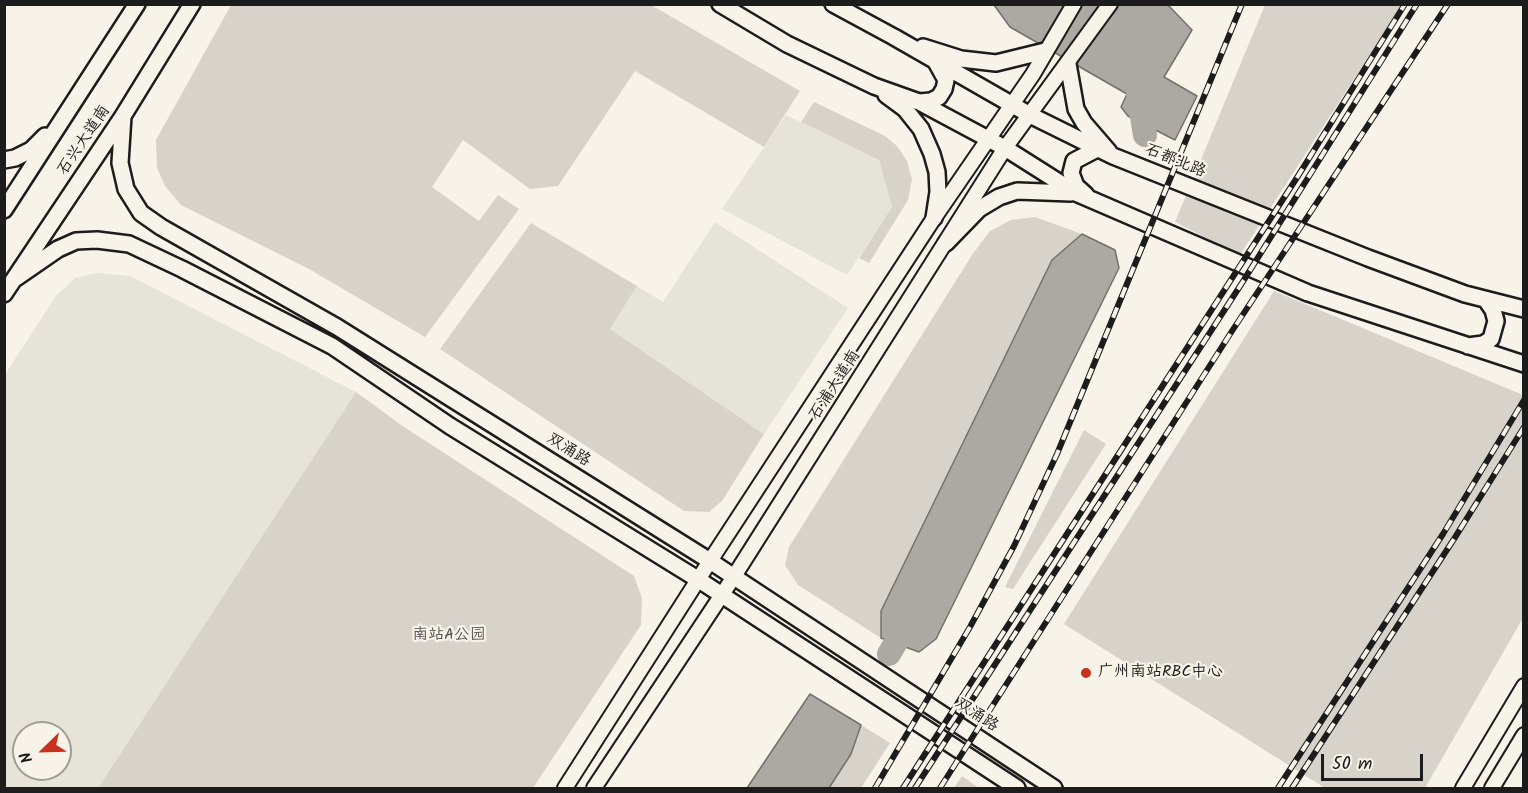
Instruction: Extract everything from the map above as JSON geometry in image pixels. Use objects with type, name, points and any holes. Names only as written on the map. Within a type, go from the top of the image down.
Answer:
[{"type":"main road","name":"石兴大道南","points":[[4,210],[137,4]]},
{"type":"main road","name":"石兴大道南","points":[[4,294],[123,116],[192,4]]},
{"type":"main road","points":[[720,4],[787,44],[874,86],[919,102],[987,138],[1076,193],[1308,293],[1524,364]]},
{"type":"main road","name":"石都北路","points":[[833,4],[1030,115],[1097,149],[1353,253],[1464,294],[1524,309]]},
{"type":"main road","points":[[894,37],[961,59],[996,63],[1045,51]]},
{"type":"main road","points":[[919,102],[931,101],[939,97],[944,89],[946,80],[935,61]]},
{"type":"main road","points":[[1068,64],[1076,109],[1084,123],[1113,156]]},
{"type":"main road","points":[[874,86],[905,109],[921,129],[937,172],[938,192],[934,218]]},
{"type":"main road","name":"双涌路","points":[[123,116],[120,163],[126,189],[141,213],[161,227],[337,327],[710,561],[1054,789]]},
{"type":"main road","points":[[4,160],[15,158],[31,150],[63,120]]},
{"type":"main road","points":[[1092,199],[1076,186],[1071,172],[1074,160],[1097,149]]},
{"type":"main road","points":[[946,243],[979,209],[999,197],[1017,191],[1076,193]]},
{"type":"main road","points":[[16,278],[58,249],[76,241],[97,240],[129,244],[182,268],[332,346],[450,426],[699,579],[1017,789]]},
{"type":"main road","points":[[1468,346],[1483,344],[1491,339],[1496,321],[1493,310],[1486,300]]},
{"type":"street","name":"石浦大道南","points":[[565,789],[710,561],[934,218],[1032,74],[1074,4]]},
{"type":"street","name":"石浦大道南","points":[[594,789],[720,594],[733,578],[1005,148],[1110,4]]},
{"type":"street","points":[[1045,51],[1047,60],[1056,66],[1068,64]]},
{"type":"street","points":[[904,265],[913,258],[920,257],[924,260],[926,275]]},
{"type":"street","points":[[1463,789],[1524,686]]},
{"type":"street","points":[[1492,789],[1524,735]]},
{"type":"shaded area","points":[[994,5],[1168,5],[1192,30],[1164,77],[1197,96],[1175,140],[1128,116],[1121,107],[1127,94],[1010,27]]},
{"type":"shaded area","points":[[786,115],[879,160],[892,207],[847,275],[722,209]]},
{"type":"shaded area","points":[[715,222],[848,308],[764,434],[610,329],[637,286],[663,302]]},
{"type":"shaded area","points":[[1082,234],[1115,250],[1119,268],[936,639],[919,652],[881,638],[881,611],[1052,260]]},
{"type":"shaded area","points":[[98,273],[130,276],[356,392],[98,788],[5,788],[4,376],[56,296],[75,278]]},
{"type":"shaded area","points":[[810,694],[861,725],[851,754],[829,788],[747,788]]},
{"type":"green space","points":[[231,5],[651,5],[800,91],[764,147],[635,71],[558,186],[530,189],[463,140],[432,187],[479,221],[498,195],[519,209],[425,337],[309,269],[181,205],[165,186],[157,168],[156,140]]},
{"type":"green space","points":[[1265,5],[1402,5],[1240,255],[1175,222]]},
{"type":"green space","points":[[814,102],[885,136],[897,146],[907,161],[912,179],[908,200],[869,263],[859,258],[892,207],[879,160],[801,122]]},
{"type":"green space","points":[[1035,217],[1082,234],[1052,260],[881,611],[881,638],[798,585],[785,565],[789,547],[972,255],[990,231],[1011,220]]},
{"type":"green space","points":[[531,223],[637,286],[610,329],[764,434],[722,501],[709,512],[684,511],[440,349]]},
{"type":"green space","points":[[1274,291],[1523,395],[1523,618],[1425,788],[1325,788],[1064,624]]},
{"type":"green space","name":"南站A公园","points":[[356,392],[404,427],[634,576],[642,598],[641,625],[533,788],[98,788]]},
{"type":"green space","points":[[1084,430],[1106,444],[1013,589],[1005,587]]},
{"type":"green space","points":[[861,725],[890,743],[861,788],[829,788],[851,754]]},
{"type":"green space","points":[[962,776],[979,788],[954,788]]},
{"type":"waterway","points":[[1138,93],[1145,135]]},
{"type":"waterway","points":[[889,654],[912,615]]},
{"type":"railway","points":[[875,788],[970,627],[1014,546],[1057,454],[1242,4]]},
{"type":"railway","points":[[903,788],[1298,176],[1405,4]]},
{"type":"railway","points":[[915,788],[1242,283],[1417,4]]},
{"type":"railway","points":[[940,788],[1232,331],[1448,4]]},
{"type":"railway","points":[[1278,788],[1443,534],[1524,400]]},
{"type":"railway","points":[[1292,788],[1524,427]]},
{"type":"place","name":"广州南站RBC中心","points":[[1086,673]]}]
